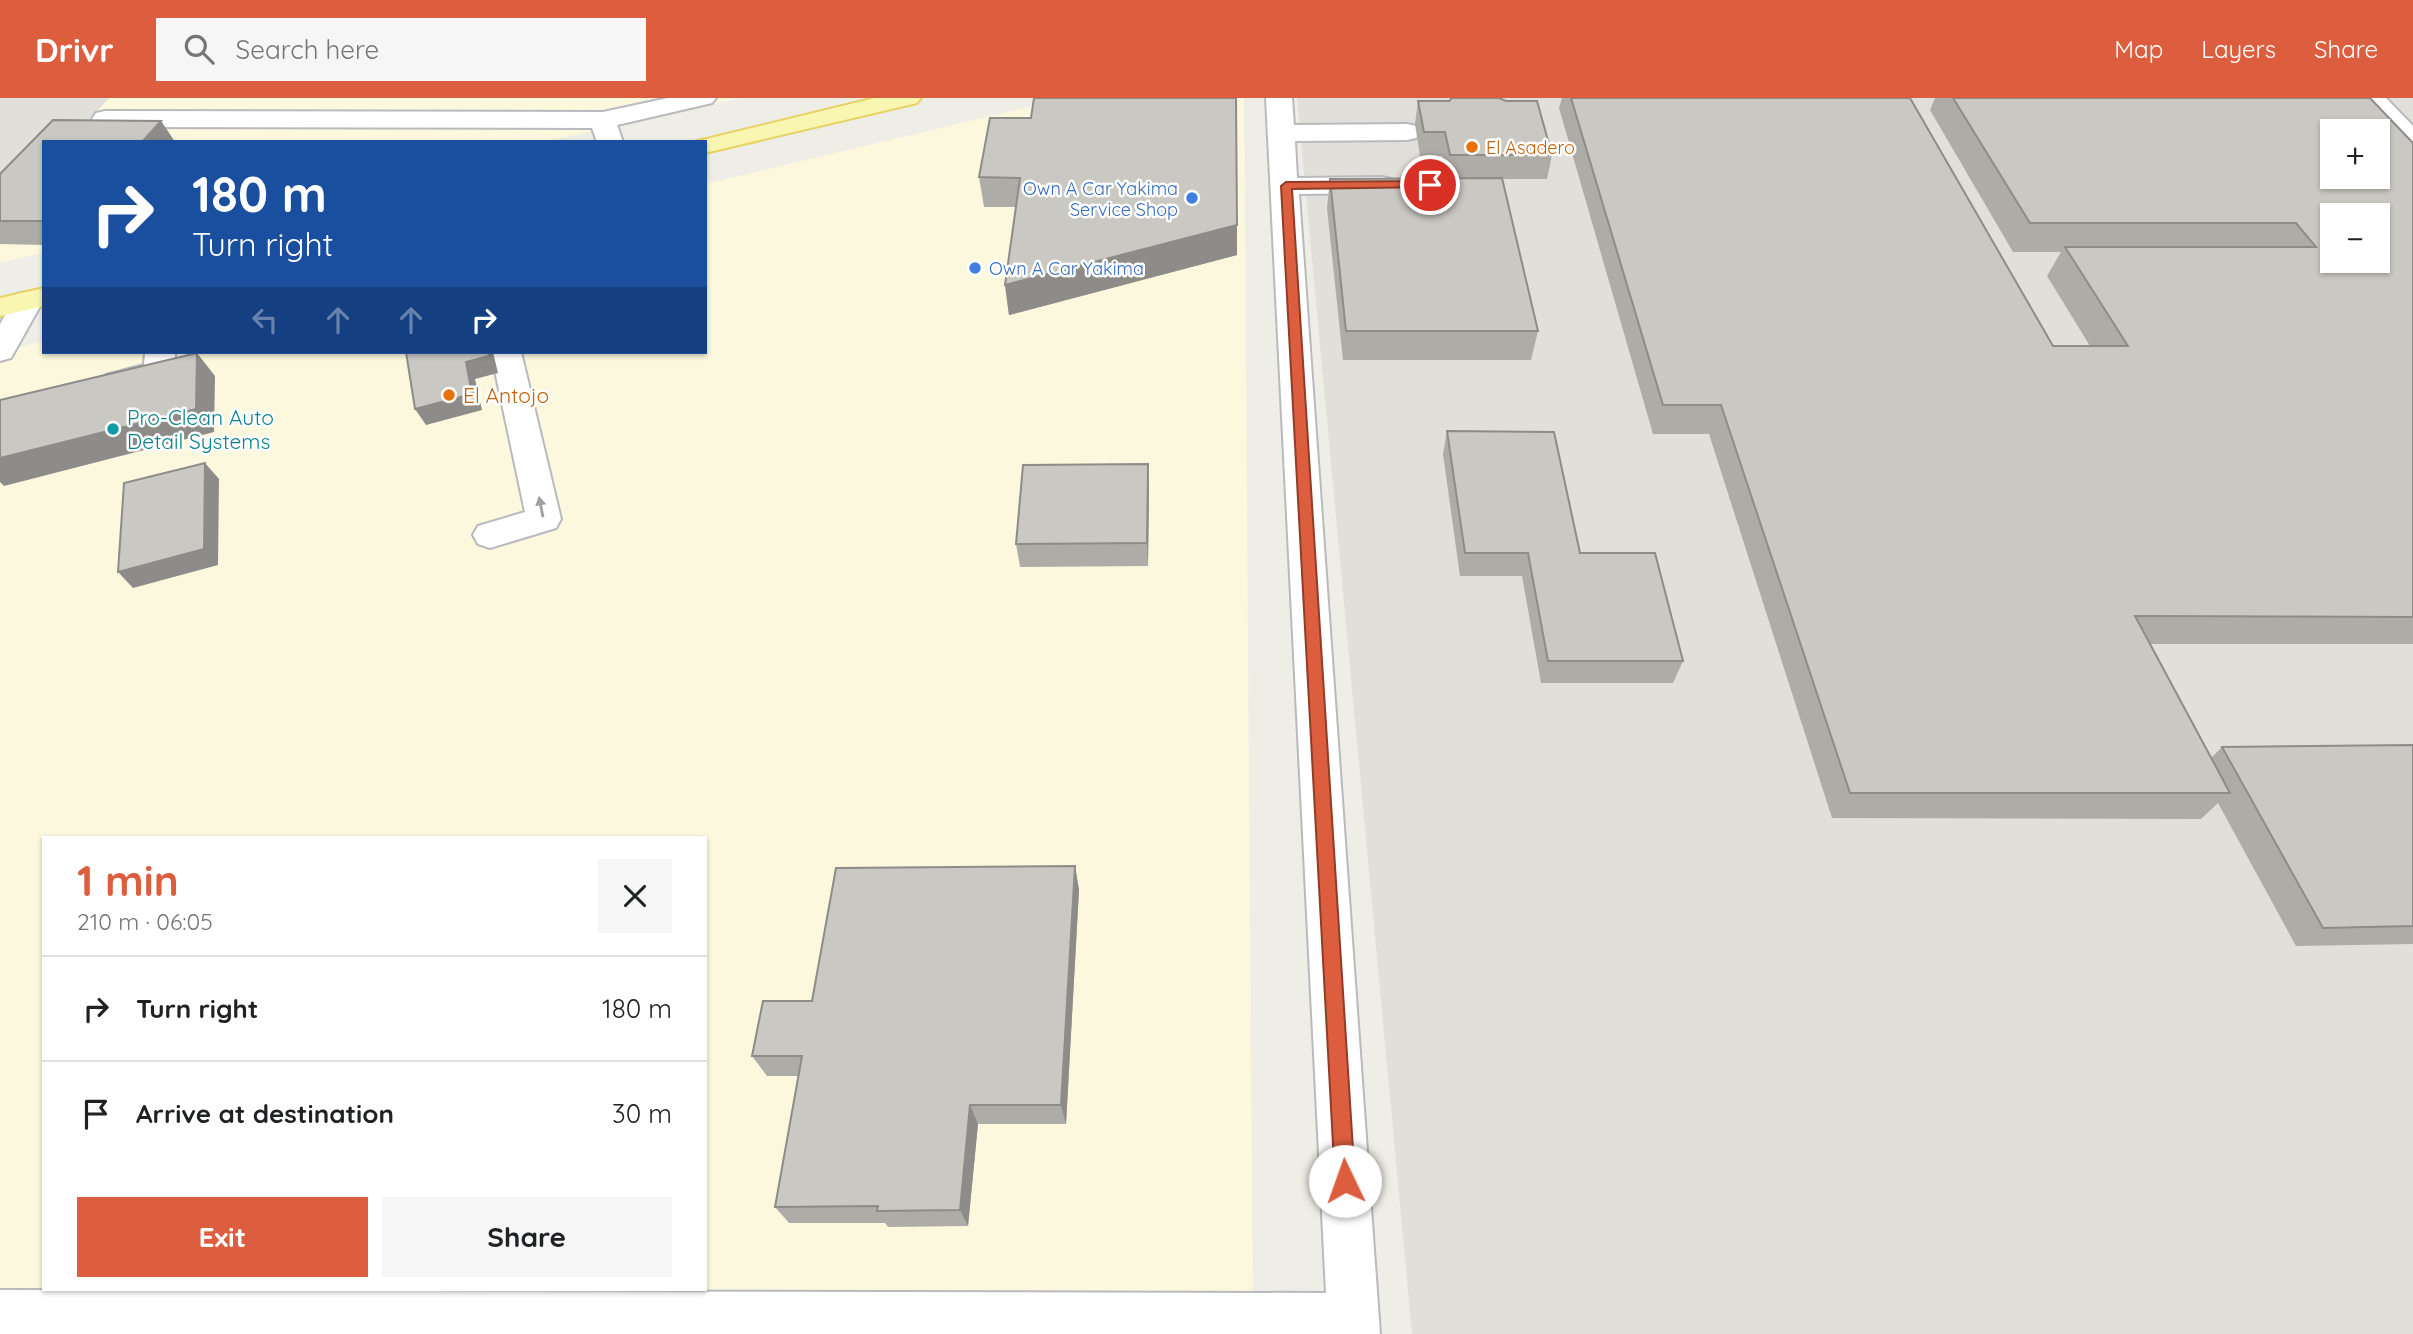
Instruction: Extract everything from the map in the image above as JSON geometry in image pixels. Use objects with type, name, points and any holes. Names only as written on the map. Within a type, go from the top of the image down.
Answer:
[{"type":"main road","points":[[707,144],[866,102],[908,98]]},
{"type":"street","points":[[106,119],[606,131],[704,98]]},
{"type":"street","points":[[2372,98],[2413,141]]},
{"type":"street","points":[[0,1316],[1354,1326],[1280,115],[1407,132]]},
{"type":"street","points":[[1286,186],[1404,185]]},
{"type":"street","points":[[0,351],[24,302]]},
{"type":"street","points":[[93,388],[159,371],[160,354]]},
{"type":"street","points":[[490,535],[544,519],[506,354]]},
{"type":"shaded area","points":[[0,98],[109,98],[70,140],[42,140],[42,145],[0,214]]},
{"type":"shaded area","points":[[109,98],[740,98],[553,140],[70,140]]},
{"type":"shaded area","points":[[1066,98],[1244,98],[1253,1334],[0,1334],[0,352],[42,342],[42,354],[707,354],[707,184]]},
{"type":"shaded area","points":[[1297,98],[2413,98],[2413,1334],[1412,1334]]},
{"type":"shaded area","points":[[42,170],[42,253],[0,263],[0,214]]},
{"type":"building","points":[[1034,98],[1236,98],[1237,225],[1005,285],[1020,178],[979,177],[990,118],[1031,118]]},
{"type":"building","points":[[1452,98],[1537,101],[1552,155],[1450,155],[1445,132],[1424,132],[1418,101],[1449,101]]},
{"type":"building","points":[[1571,98],[1910,98],[2053,346],[2128,346],[2065,247],[2316,247],[2296,223],[2030,223],[1953,98],[2370,98],[2413,143],[2413,617],[2135,616],[2230,793],[1850,793],[1721,405],[1663,405]]},
{"type":"building","points":[[53,120],[161,121],[144,140],[42,140],[42,221],[0,221],[0,174]]},
{"type":"building","points":[[1502,178],[1538,331],[1346,331],[1330,179]]},
{"type":"building","points":[[197,354],[196,409],[0,458],[0,400]]},
{"type":"building","points":[[406,354],[488,354],[466,362],[472,394],[415,409]]},
{"type":"building","points":[[1447,431],[1554,432],[1580,553],[1655,553],[1683,661],[1548,661],[1528,553],[1465,553]]},
{"type":"building","points":[[205,463],[204,549],[118,572],[124,483]]},
{"type":"building","points":[[1148,464],[1147,543],[1016,544],[1023,465]]},
{"type":"building","points":[[2413,745],[2413,926],[2323,928],[2222,747]]},
{"type":"building","points":[[1075,866],[1061,1105],[970,1105],[960,1210],[877,1211],[878,1206],[775,1207],[802,1056],[752,1056],[763,1001],[812,1001],[836,868]]},
{"type":"place","name":"El Asadero","points":[[1472,147]]},
{"type":"place","name":"Own A Car Yakima Service Shop","points":[[1192,198]]},
{"type":"place","name":"Own A Car Yakima","points":[[975,268]]},
{"type":"place","name":"El Antojo","points":[[449,395]]},
{"type":"place","name":"Pro-Clean Auto Detail Systems","points":[[113,429]]},
{"type":"route","points":[[1345,1181],[1286,186],[1430,185]]}]
